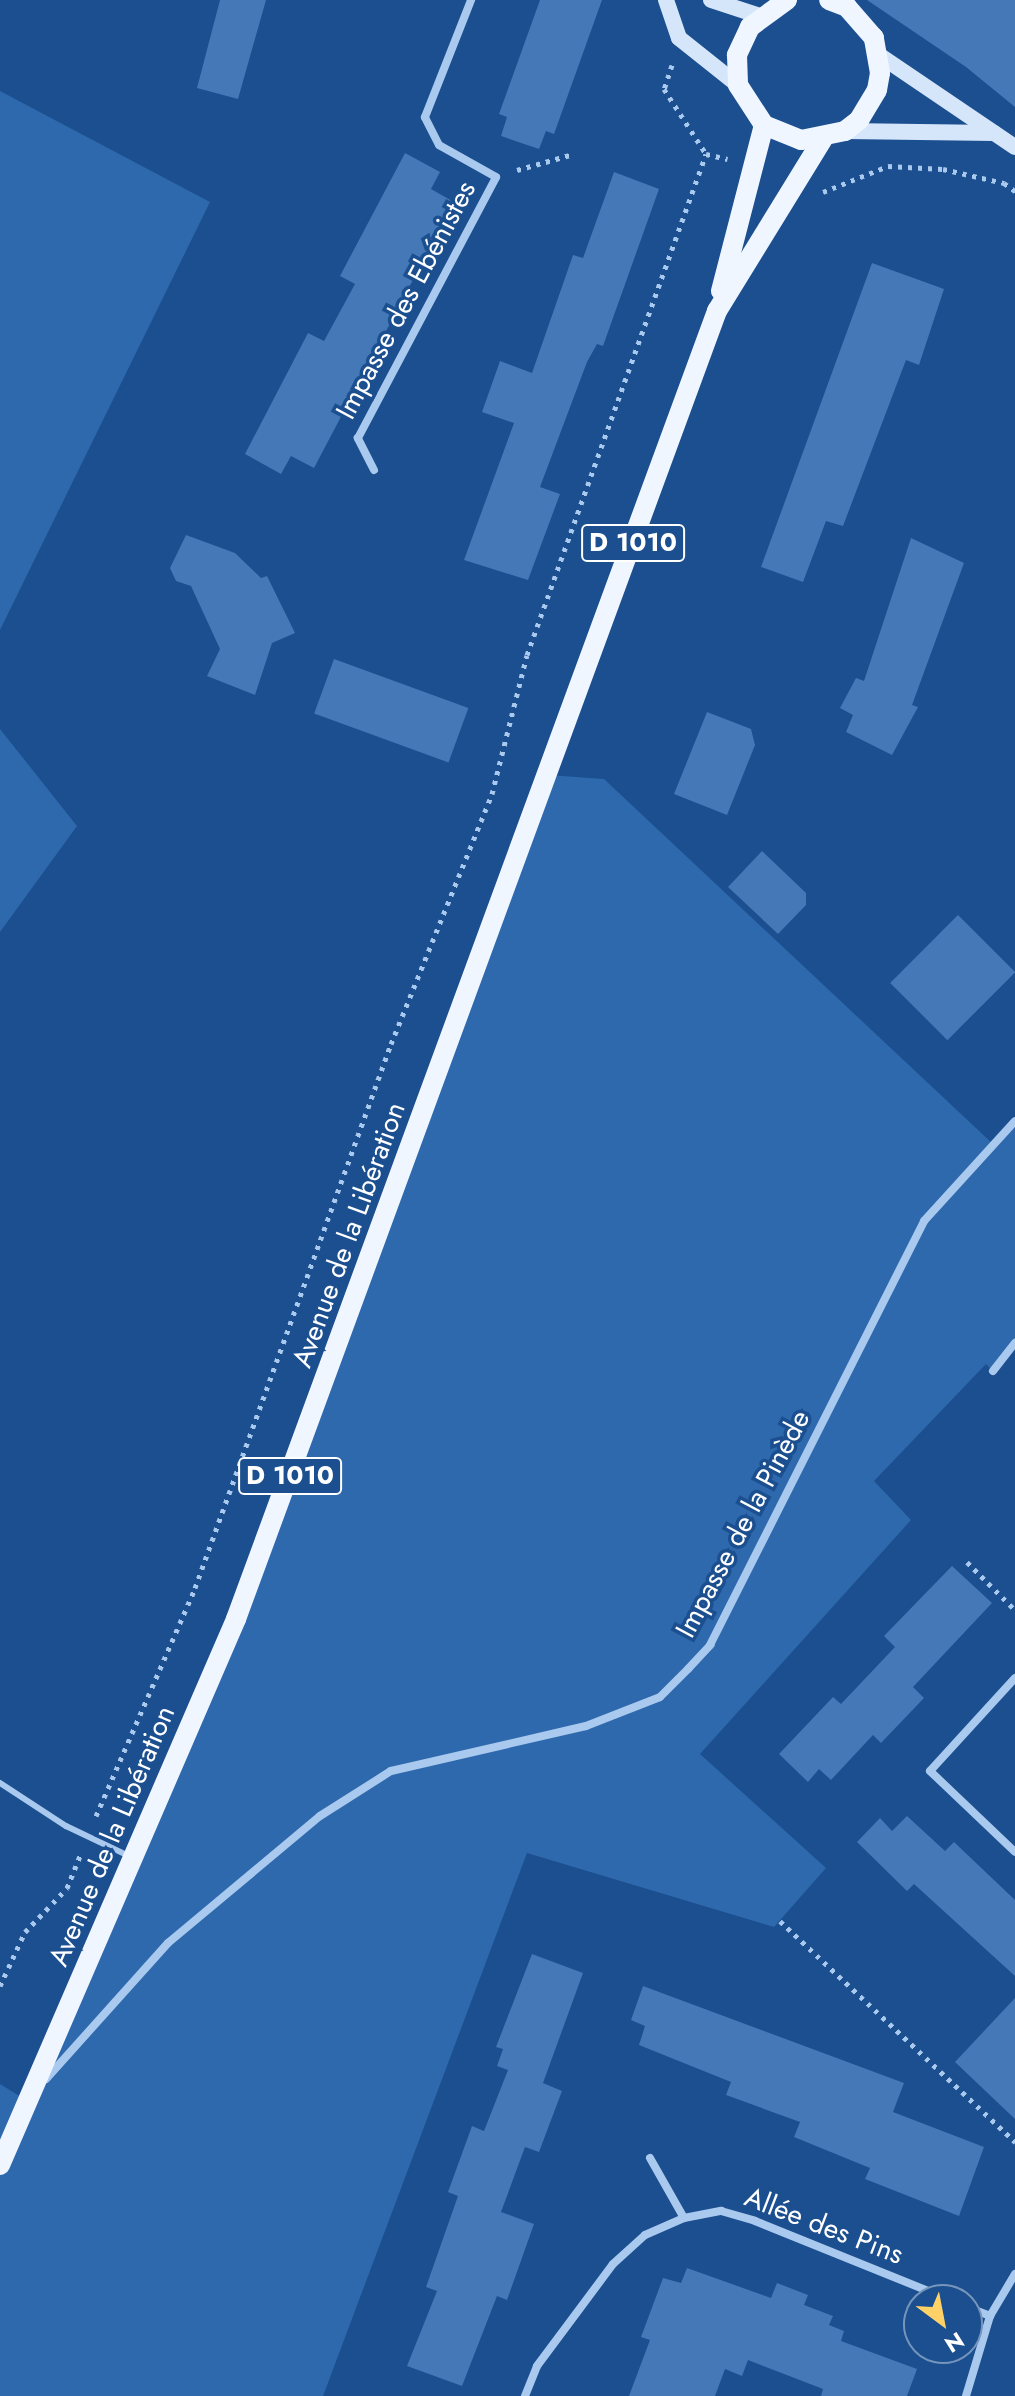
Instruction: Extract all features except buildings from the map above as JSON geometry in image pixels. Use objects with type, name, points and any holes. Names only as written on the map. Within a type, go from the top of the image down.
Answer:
[{"type":"main road","points":[[787,0],[760,16],[737,55],[738,85],[764,125],[781,135],[822,140],[845,131],[874,98],[879,55],[865,24],[862,0]]},
{"type":"main road","points":[[829,0],[865,24]]},
{"type":"main road","name":"Avenue de la Libération","points":[[0,2165],[133,1858],[279,1505],[717,311],[764,125]]},
{"type":"main road","name":"Avenue de la Libération","points":[[717,311],[795,179],[822,140]]},
{"type":"street","name":"Impasse des Ebénistes","points":[[374,470],[358,438],[496,177],[439,145],[425,117],[471,0]]},
{"type":"street","points":[[666,0],[679,38],[738,85]]},
{"type":"street","points":[[711,0],[760,16]]},
{"type":"street","points":[[879,55],[1015,147]]},
{"type":"street","points":[[845,131],[996,133]]},
{"type":"street","name":"Impasse de la Pinède","points":[[26,2100],[168,1943],[272,1854],[355,1793],[391,1771],[586,1726],[660,1697],[710,1645],[924,1221],[1015,1121]]},
{"type":"street","points":[[993,1371],[1015,1343]]},
{"type":"street","points":[[1015,1678],[930,1771],[1015,1852]]},
{"type":"street","points":[[650,2158],[684,2218]]},
{"type":"street","name":"Allée des Pins","points":[[525,2396],[537,2366],[613,2264],[645,2235],[684,2218],[721,2211],[744,2217],[911,2284]]},
{"type":"street","points":[[966,2396],[990,2316],[1015,2274]]},
{"type":"street","points":[[983,2313],[990,2316]]},
{"type":"lane","points":[[0,1783],[88,1837],[133,1858]]},
{"type":"path","points":[[0,1986],[25,1932],[67,1888],[195,1588],[391,1044],[492,794],[527,655],[706,154],[753,165]]},
{"type":"path","points":[[496,177],[570,155]]},
{"type":"path","points":[[795,179],[827,194],[888,166],[943,169],[1004,183],[1015,191]]},
{"type":"path","points":[[967,1562],[1015,1610]]},
{"type":"path","points":[[780,1921],[1015,2142]]},
{"type":"shaded area","points":[[0,91],[210,202],[0,630]]},
{"type":"shaded area","points":[[0,729],[77,826],[0,932]]},
{"type":"shaded area","points":[[548,775],[604,779],[993,1144],[1015,1121],[1015,1343],[993,1371],[986,1364],[874,1481],[911,1520],[700,1754],[826,1868],[774,1927],[527,1853],[323,2396],[0,2396],[0,2084],[26,2100],[236,1619]]}]
